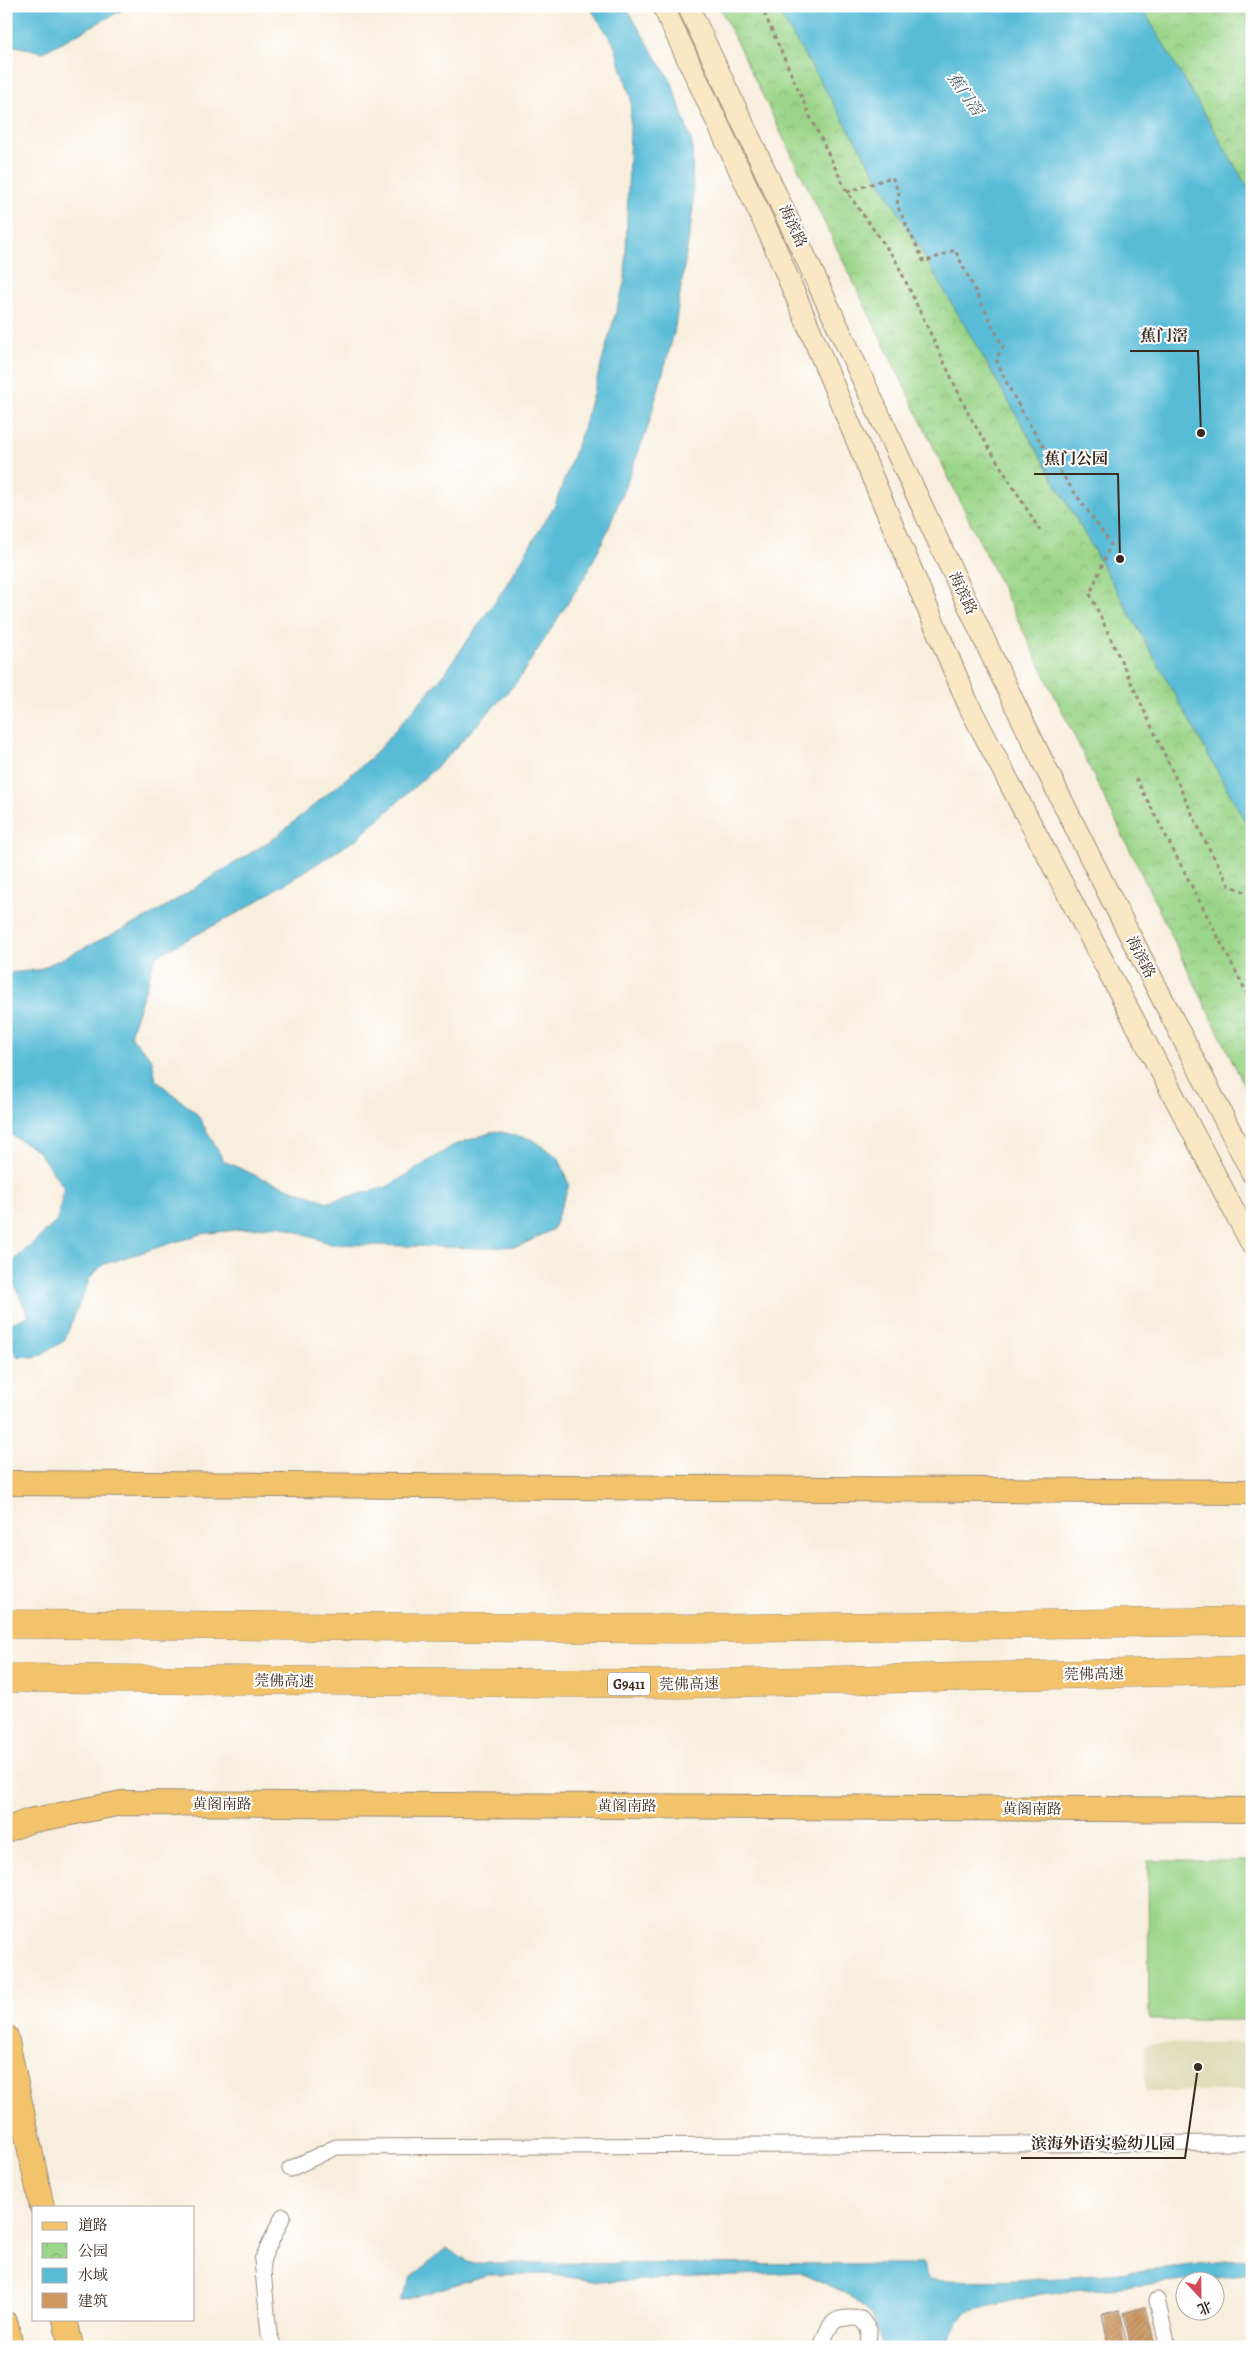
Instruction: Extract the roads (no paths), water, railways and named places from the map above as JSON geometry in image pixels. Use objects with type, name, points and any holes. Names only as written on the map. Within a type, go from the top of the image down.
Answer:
[{"type":"highway","points":[[6,1624],[690,1630],[1252,1620]]},
{"type":"highway","name":"莞佛高速","points":[[6,1678],[682,1684],[1252,1670]]},
{"type":"main road","points":[[6,1483],[1252,1492]]},
{"type":"main road","name":"黄阁南路","points":[[6,1830],[28,1821],[122,1803],[1252,1810]]},
{"type":"main road","points":[[6,2037],[42,2206]]},
{"type":"main road","points":[[65,2320],[71,2347]]},
{"type":"main road","points":[[6,2324],[11,2347]]},
{"type":"street","points":[[663,6],[772,240],[969,706],[1252,1245]]},
{"type":"street","name":"海滨路","points":[[688,6],[792,224],[1002,677],[1080,836],[1252,1173]]},
{"type":"street","points":[[290,2168],[336,2147],[1252,2143]]},
{"type":"street","points":[[274,2347],[269,2334],[262,2260],[283,2216]]},
{"type":"street","points":[[1157,2300],[1168,2347]]},
{"type":"street","points":[[821,2347],[833,2321],[842,2316],[860,2319],[869,2330],[868,2347]]},
{"type":"water","points":[[6,6],[130,6],[43,52],[6,44]]},
{"type":"water","points":[[589,6],[625,6],[672,83],[692,143],[693,209],[674,333],[647,430],[608,530],[586,575],[516,683],[443,761],[358,838],[243,910],[156,956],[130,1035],[152,1060],[156,1080],[197,1114],[224,1161],[259,1177],[328,1202],[387,1187],[454,1145],[496,1131],[531,1139],[559,1158],[569,1185],[553,1229],[520,1246],[484,1248],[331,1244],[279,1225],[201,1234],[104,1264],[90,1278],[64,1341],[37,1357],[17,1356],[6,1339],[6,1325],[29,1316],[6,1268],[57,1221],[64,1188],[37,1150],[6,1132],[6,973],[38,970],[150,916],[273,839],[372,757],[444,674],[503,590],[555,505],[582,432],[625,280],[631,98],[614,44]]},
{"type":"water","points":[[775,6],[1141,6],[1252,195],[1252,834],[1018,417],[898,211]]},
{"type":"water","points":[[446,2248],[470,2263],[923,2264],[928,2279],[968,2281],[1090,2276],[1252,2258],[1252,2273],[1226,2276],[1226,2270],[1176,2270],[1176,2282],[1040,2294],[966,2312],[941,2347],[883,2347],[872,2316],[846,2293],[800,2272],[599,2282],[548,2274],[487,2275],[400,2301],[412,2277]]},
{"type":"place","name":"蕉门滘","points":[[1201,433]]},
{"type":"place","name":"蕉门公园","points":[[1120,559]]},
{"type":"place","name":"滨海外语实验幼儿园","points":[[1198,2067]]}]
